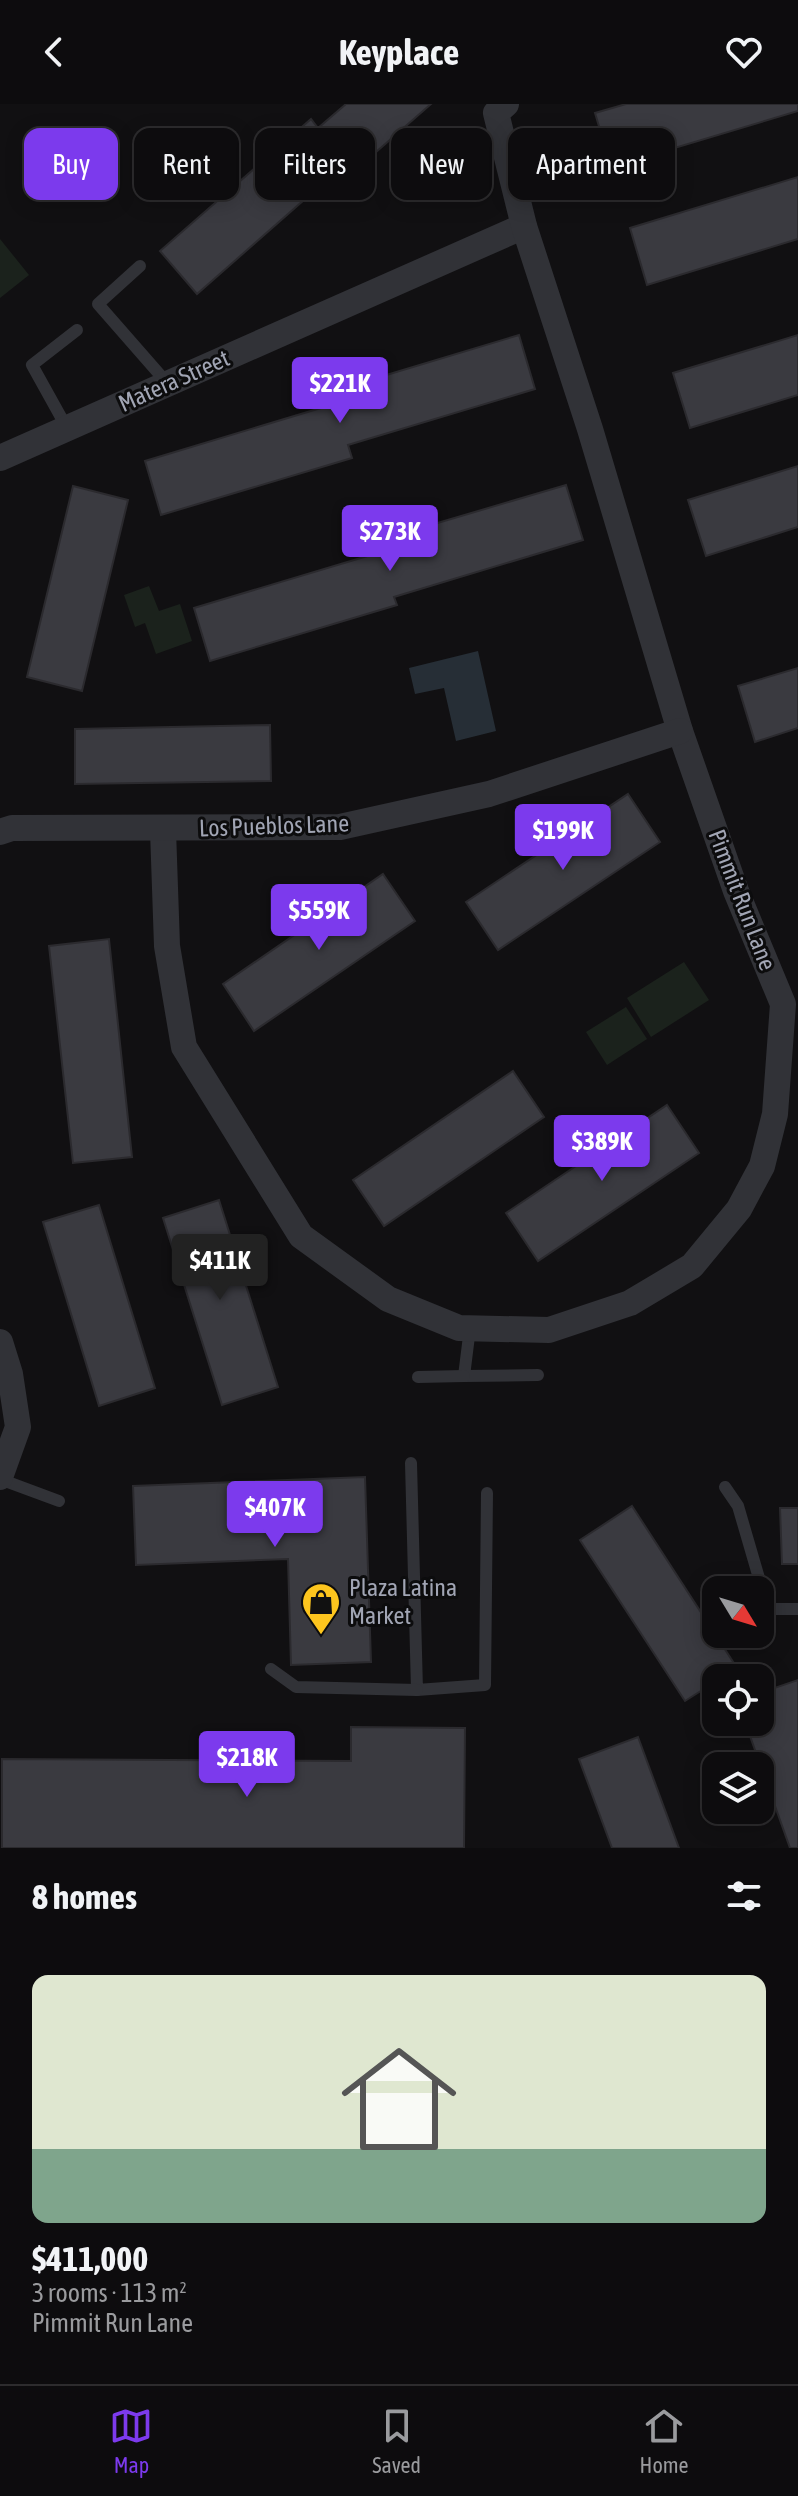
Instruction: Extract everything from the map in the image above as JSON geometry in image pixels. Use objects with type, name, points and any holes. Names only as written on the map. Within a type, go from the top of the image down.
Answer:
[{"type":"street","name":"Pimmit Run Lane","points":[[163,830],[167,946],[184,1047],[301,1236],[388,1299],[459,1328],[549,1330],[630,1303],[692,1266],[739,1209],[762,1166],[775,1114],[783,1004],[736,891],[680,731],[590,429],[524,226],[496,113],[506,104]]},
{"type":"street","name":"Matera Street","points":[[0,458],[524,226]]},
{"type":"street","name":"Los Pueblos Lane","points":[[0,832],[12,828],[163,830],[340,827],[489,794],[680,731]]},
{"type":"street","points":[[0,1342],[10,1374],[18,1427],[0,1478]]},
{"type":"lane","points":[[140,266],[98,304],[168,384]]},
{"type":"lane","points":[[67,428],[32,365],[77,330]]},
{"type":"lane","points":[[464,1376],[470,1328]]},
{"type":"lane","points":[[418,1377],[538,1375]]},
{"type":"lane","points":[[411,1463],[417,1690]]},
{"type":"lane","points":[[0,1478],[59,1501]]},
{"type":"lane","points":[[725,1487],[738,1506],[768,1609],[798,1609]]},
{"type":"lane","points":[[271,1669],[296,1687],[417,1690],[485,1685],[487,1493]]},
{"type":"shaded area","points":[[0,239],[29,275],[0,298]]},
{"type":"shaded area","points":[[149,586],[159,611],[180,604],[192,641],[156,654],[145,623],[135,627],[124,595]]},
{"type":"shaded area","points":[[478,651],[496,731],[456,741],[444,688],[415,694],[409,668]]},
{"type":"shaded area","points":[[684,962],[709,1000],[651,1037],[627,998]]},
{"type":"shaded area","points":[[626,1007],[647,1039],[607,1065],[586,1032]]},
{"type":"building","points":[[346,104],[431,104],[404,128],[391,128],[391,139],[375,153],[375,128],[318,128]]},
{"type":"building","points":[[626,104],[798,104],[798,111],[675,148],[675,128],[599,128],[595,113]]},
{"type":"building","points":[[311,119],[318,128],[301,128]]},
{"type":"building","points":[[255,168],[255,200],[304,200],[197,294],[160,251],[218,200],[239,200],[239,182]]},
{"type":"building","points":[[798,177],[798,239],[647,285],[630,228]]},
{"type":"building","points":[[519,335],[535,389],[348,445],[352,458],[161,515],[145,461],[334,404],[330,392]]},
{"type":"building","points":[[798,335],[798,395],[690,428],[673,373]]},
{"type":"building","points":[[798,466],[798,527],[706,556],[688,500]]},
{"type":"building","points":[[566,485],[583,540],[394,597],[397,605],[210,661],[194,608],[384,551],[380,540]]},
{"type":"building","points":[[73,486],[128,500],[82,691],[27,677]]},
{"type":"building","points":[[798,668],[798,728],[755,742],[738,686]]},
{"type":"building","points":[[270,725],[271,781],[75,784],[75,729]]},
{"type":"building","points":[[628,794],[660,842],[498,950],[466,902]]},
{"type":"building","points":[[383,874],[415,921],[254,1031],[223,984]]},
{"type":"building","points":[[109,939],[132,1157],[73,1163],[49,946]]},
{"type":"building","points":[[513,1071],[544,1117],[384,1226],[353,1180]]},
{"type":"building","points":[[667,1105],[699,1153],[538,1261],[506,1213]]},
{"type":"building","points":[[219,1200],[278,1387],[222,1405],[163,1218]]},
{"type":"building","points":[[99,1205],[155,1388],[99,1406],[43,1222]]},
{"type":"building","points":[[365,1477],[371,1662],[291,1665],[288,1559],[136,1565],[133,1486]]},
{"type":"building","points":[[632,1506],[702,1614],[702,1648],[724,1648],[734,1664],[702,1664],[702,1690],[685,1701],[580,1540]]},
{"type":"building","points":[[780,1508],[798,1508],[798,1564],[782,1564]]},
{"type":"building","points":[[798,1680],[798,1848],[790,1848],[774,1803],[774,1752],[756,1752],[750,1736],[774,1736],[774,1688]]},
{"type":"building","points":[[351,1727],[465,1728],[464,1848],[2,1848],[2,1759],[351,1761]]},
{"type":"building","points":[[638,1737],[679,1848],[612,1848],[579,1759]]},
{"type":"place","name":"Plaza Latina Market","points":[[321,1636]]}]
